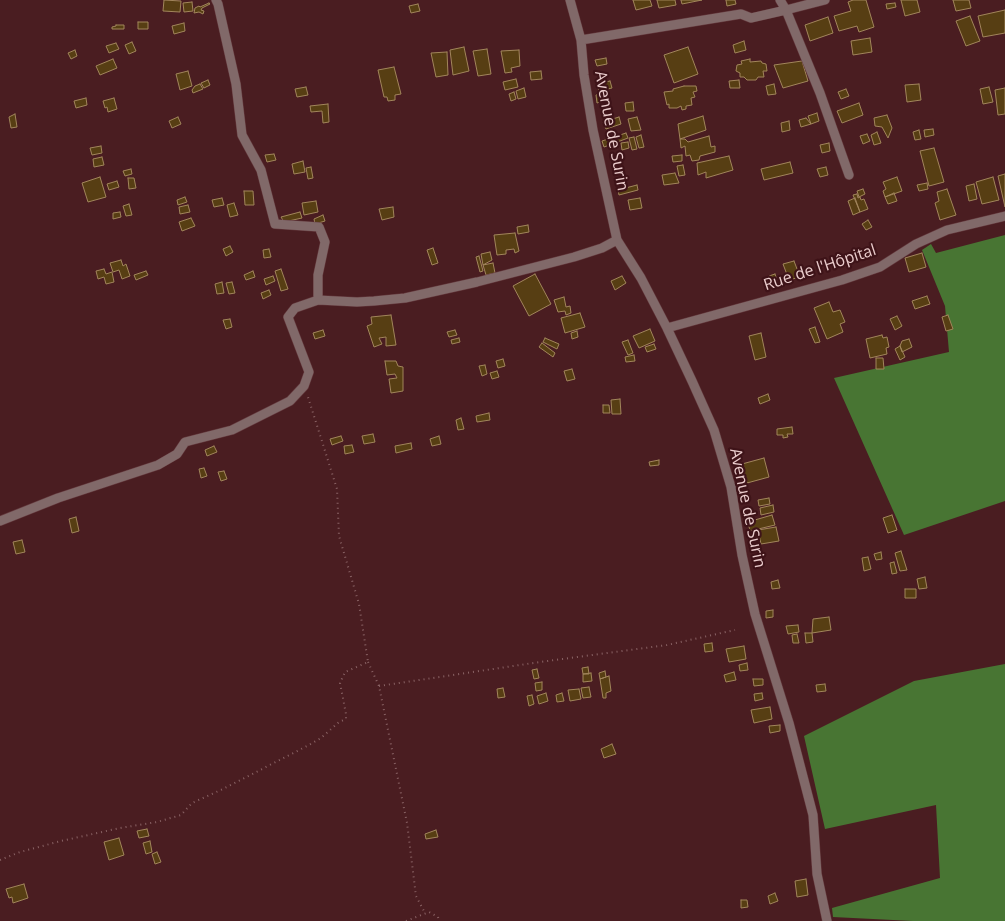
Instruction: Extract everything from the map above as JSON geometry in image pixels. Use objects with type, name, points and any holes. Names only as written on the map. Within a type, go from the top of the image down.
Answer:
[{"type":"street","points":[[216,0],[236,84],[242,135],[261,170],[275,224],[319,227],[325,242],[318,275],[318,300]]},
{"type":"street","name":"Avenue de Surin","points":[[570,0],[581,40],[584,75],[594,130],[618,240],[641,278],[667,328],[714,430],[731,487],[742,555],[755,614],[789,723],[813,815],[817,874],[827,921]]},
{"type":"street","points":[[780,0],[786,10],[820,93],[850,175]]},
{"type":"street","points":[[581,40],[741,14],[750,18],[825,0]]},
{"type":"street","name":"Rue de l'Hôpital","points":[[667,328],[842,280],[880,267],[916,244],[947,230],[1005,216]]},
{"type":"street","points":[[0,521],[58,498],[158,465],[177,454],[185,442],[232,430],[290,401],[304,386],[309,372],[288,317],[296,308],[318,300],[366,302],[404,298],[574,258],[618,240]]},
{"type":"path","points":[[304,386],[337,489],[339,536],[359,604],[368,662],[379,686],[407,823],[416,896],[425,913]]},
{"type":"path","points":[[379,686],[667,645],[735,630]]},
{"type":"path","points":[[0,860],[20,852],[61,841],[157,822],[181,815],[192,802],[223,789],[307,746],[321,738],[339,722],[346,719],[340,683],[345,672],[368,662]]},
{"type":"path","points":[[406,921],[429,912],[440,921]]},
{"type":"green space","points":[[1005,235],[1005,501],[904,535],[834,378],[949,352],[945,306],[922,250],[931,244],[936,253]]},
{"type":"green space","points":[[1005,664],[1005,921],[913,921],[833,917],[832,908],[940,878],[936,805],[825,829],[804,736],[914,681]]},
{"type":"building","points":[[164,0],[181,1],[180,12],[163,11]]},
{"type":"building","points":[[633,0],[650,0],[652,6],[636,10]]},
{"type":"building","points":[[657,0],[675,0],[676,5],[659,8]]},
{"type":"building","points":[[681,0],[702,0],[682,4]]},
{"type":"building","points":[[726,0],[735,0],[736,4],[727,6]]},
{"type":"building","points":[[866,0],[874,27],[859,32],[857,26],[839,31],[834,16],[851,11],[848,2]]},
{"type":"building","points":[[901,0],[917,0],[920,12],[905,16]]},
{"type":"building","points":[[953,0],[969,0],[971,8],[956,11]]},
{"type":"building","points":[[192,2],[193,11],[184,12],[183,3]]},
{"type":"building","points":[[209,3],[202,8],[203,14],[199,12],[194,13],[195,8]]},
{"type":"building","points":[[895,3],[896,7],[887,9],[886,4]]},
{"type":"building","points":[[418,4],[420,11],[411,13],[409,6]]},
{"type":"building","points":[[1005,10],[1005,33],[983,37],[978,16]]},
{"type":"building","points":[[970,16],[980,41],[966,46],[956,21]]},
{"type":"building","points":[[828,17],[833,33],[810,41],[805,25]]},
{"type":"building","points":[[138,22],[148,22],[148,29],[138,29]]},
{"type":"building","points":[[184,23],[185,31],[174,34],[172,26]]},
{"type":"building","points":[[116,25],[124,25],[124,29],[112,29]]},
{"type":"building","points":[[870,38],[872,52],[853,55],[851,41]]},
{"type":"building","points":[[744,41],[746,50],[735,53],[733,45]]},
{"type":"building","points":[[132,42],[136,51],[129,54],[125,45]]},
{"type":"building","points":[[116,43],[119,49],[109,53],[106,46]]},
{"type":"building","points":[[464,47],[469,71],[453,75],[450,50]]},
{"type":"building","points":[[688,47],[698,74],[674,83],[664,55]]},
{"type":"building","points":[[487,49],[491,74],[478,76],[473,51]]},
{"type":"building","points":[[75,50],[77,56],[71,59],[68,53]]},
{"type":"building","points":[[519,50],[520,66],[511,68],[512,72],[505,73],[501,51]]},
{"type":"building","points":[[447,52],[448,75],[436,77],[431,53]]},
{"type":"building","points":[[606,58],[607,64],[597,66],[595,60]]},
{"type":"building","points":[[113,59],[117,68],[100,75],[96,66]]},
{"type":"building","points":[[750,59],[750,62],[761,61],[766,64],[767,71],[763,71],[764,77],[758,77],[756,80],[747,80],[744,77],[740,77],[740,73],[736,71],[737,65],[742,64],[741,61]]},
{"type":"building","points":[[802,61],[808,81],[783,88],[774,65]]},
{"type":"building","points":[[394,67],[401,94],[395,95],[395,100],[388,101],[387,97],[384,97],[378,70]]},
{"type":"building","points":[[188,71],[192,86],[180,90],[176,74]]},
{"type":"building","points":[[541,71],[542,79],[531,80],[530,72]]},
{"type":"building","points":[[516,79],[518,87],[505,90],[503,82]]},
{"type":"building","points":[[208,80],[210,85],[204,88],[201,83]]},
{"type":"building","points":[[739,80],[740,88],[730,88],[729,81]]},
{"type":"building","points":[[610,81],[612,88],[599,91],[597,84]]},
{"type":"building","points":[[200,84],[203,89],[193,93],[192,90],[195,86]]},
{"type":"building","points":[[774,84],[776,94],[768,95],[766,86]]},
{"type":"building","points":[[919,84],[921,100],[907,102],[905,85]]},
{"type":"building","points":[[684,86],[696,86],[697,91],[693,92],[695,97],[691,98],[692,105],[686,106],[686,109],[682,110],[681,106],[669,108],[664,92],[673,91],[673,89]]},
{"type":"building","points":[[306,87],[308,95],[297,97],[295,89]]},
{"type":"building","points":[[989,87],[993,102],[983,104],[980,89]]},
{"type":"building","points":[[524,88],[526,97],[518,99],[516,91]]},
{"type":"building","points":[[1005,88],[1005,114],[998,115],[995,90]]},
{"type":"building","points":[[846,89],[849,96],[841,99],[838,92]]},
{"type":"building","points":[[514,92],[516,99],[511,101],[509,94]]},
{"type":"building","points":[[605,92],[606,100],[597,103],[596,95]]},
{"type":"building","points":[[86,98],[87,105],[76,108],[74,101]]},
{"type":"building","points":[[114,98],[117,109],[108,112],[103,101]]},
{"type":"building","points":[[633,102],[634,111],[626,111],[625,103]]},
{"type":"building","points":[[859,103],[863,115],[842,123],[837,111]]},
{"type":"building","points":[[328,104],[329,122],[323,123],[322,111],[311,112],[310,106]]},
{"type":"building","points":[[817,113],[819,121],[811,124],[808,116]]},
{"type":"building","points":[[15,114],[17,127],[11,128],[9,117]]},
{"type":"building","points":[[887,115],[892,128],[888,138],[882,127],[875,126],[874,118]]},
{"type":"building","points":[[703,116],[706,130],[680,139],[678,124]]},
{"type":"building","points":[[178,117],[181,124],[172,128],[169,121]]},
{"type":"building","points":[[619,117],[621,124],[606,129],[603,122]]},
{"type":"building","points":[[637,117],[641,130],[631,131],[628,119]]},
{"type":"building","points":[[806,118],[811,124],[801,127],[799,120]]},
{"type":"building","points":[[789,121],[790,130],[782,132],[781,123]]},
{"type":"building","points":[[933,129],[934,135],[925,137],[924,130]]},
{"type":"building","points":[[919,130],[921,139],[915,140],[913,132]]},
{"type":"building","points":[[877,132],[881,143],[874,145],[871,135]]},
{"type":"building","points":[[626,133],[628,138],[604,147],[602,141]]},
{"type":"building","points":[[867,134],[870,141],[863,144],[860,136]]},
{"type":"building","points":[[641,135],[644,147],[639,148],[636,137]]},
{"type":"building","points":[[709,136],[711,147],[715,146],[715,152],[700,156],[699,160],[692,161],[690,155],[686,156],[685,146],[681,148],[680,139],[685,139],[688,142]]},
{"type":"building","points":[[634,137],[637,149],[632,150],[629,138]]},
{"type":"building","points":[[628,142],[629,148],[622,150],[621,143]]},
{"type":"building","points":[[829,143],[830,151],[822,153],[820,145]]},
{"type":"building","points":[[101,146],[102,153],[92,155],[90,148]]},
{"type":"building","points":[[934,148],[944,182],[929,186],[920,151]]},
{"type":"building","points":[[274,154],[276,160],[267,162],[265,155]]},
{"type":"building","points":[[682,155],[682,161],[673,162],[672,156]]},
{"type":"building","points":[[729,156],[733,170],[706,178],[706,172],[698,175],[697,163]]},
{"type":"building","points":[[102,157],[104,165],[94,167],[93,159]]},
{"type":"building","points":[[303,161],[305,172],[294,174],[292,164]]},
{"type":"building","points":[[790,162],[793,173],[764,180],[761,169]]},
{"type":"building","points":[[683,165],[685,175],[679,176],[677,166]]},
{"type":"building","points":[[311,167],[313,178],[308,179],[306,168]]},
{"type":"building","points":[[826,167],[828,175],[820,177],[817,169]]},
{"type":"building","points":[[131,169],[132,174],[125,176],[123,171]]},
{"type":"building","points":[[675,173],[679,183],[664,185],[662,175]]},
{"type":"building","points":[[1005,174],[1005,207],[998,176]]},
{"type":"building","points":[[100,177],[106,197],[88,202],[82,183]]},
{"type":"building","points":[[897,177],[902,191],[885,197],[883,191],[886,189],[883,182]]},
{"type":"building","points":[[993,177],[999,200],[982,204],[976,182]]},
{"type":"building","points":[[128,178],[134,178],[136,188],[129,189]]},
{"type":"building","points":[[117,181],[119,187],[109,190],[107,184]]},
{"type":"building","points":[[927,183],[928,189],[919,191],[917,185]]},
{"type":"building","points":[[974,184],[977,199],[969,201],[966,186]]},
{"type":"building","points":[[637,185],[638,190],[619,195],[618,190]]},
{"type":"building","points":[[863,189],[865,194],[859,197],[857,191]]},
{"type":"building","points":[[947,189],[956,215],[940,220],[935,203],[939,201],[937,192]]},
{"type":"building","points":[[244,191],[253,191],[254,205],[245,205]]},
{"type":"building","points":[[894,193],[897,201],[888,204],[885,197]]},
{"type":"building","points":[[857,194],[858,198],[864,199],[868,209],[860,212],[853,195]]},
{"type":"building","points":[[185,197],[187,202],[178,205],[177,200]]},
{"type":"building","points":[[222,198],[224,205],[214,207],[212,200]]},
{"type":"building","points":[[640,198],[642,208],[630,210],[628,200]]},
{"type":"building","points":[[855,198],[860,212],[853,215],[848,201]]},
{"type":"building","points":[[316,201],[318,212],[304,215],[302,203]]},
{"type":"building","points":[[234,203],[238,215],[230,217],[227,205]]},
{"type":"building","points":[[129,204],[132,215],[126,216],[123,206]]},
{"type":"building","points":[[188,205],[190,212],[180,214],[179,207]]},
{"type":"building","points":[[393,207],[394,217],[382,220],[379,209]]},
{"type":"building","points":[[120,212],[121,217],[113,219],[113,213]]},
{"type":"building","points":[[300,212],[302,218],[284,222],[281,217]]},
{"type":"building","points":[[323,215],[325,221],[315,224],[314,219]]},
{"type":"building","points":[[191,218],[195,226],[182,231],[179,222]]},
{"type":"building","points":[[868,220],[872,227],[866,230],[862,224]]},
{"type":"building","points":[[528,225],[529,232],[518,234],[517,227]]},
{"type":"building","points":[[515,233],[519,251],[515,253],[514,249],[506,250],[506,254],[497,255],[494,235]]},
{"type":"building","points":[[230,246],[233,252],[226,256],[223,249]]},
{"type":"building","points":[[433,248],[438,263],[432,265],[427,250]]},
{"type":"building","points":[[269,249],[271,257],[264,258],[263,250]]},
{"type":"building","points":[[490,252],[492,260],[483,265],[481,254]]},
{"type":"building","points":[[922,253],[926,267],[909,272],[905,258]]},
{"type":"building","points":[[479,256],[483,271],[480,272],[476,257]]},
{"type":"building","points":[[121,260],[123,266],[126,264],[130,276],[122,279],[119,270],[113,272],[110,263]]},
{"type":"building","points":[[794,261],[800,277],[789,280],[783,264]]},
{"type":"building","points":[[493,263],[495,273],[486,275],[483,265]]},
{"type":"building","points":[[104,269],[106,274],[112,272],[114,282],[106,284],[104,277],[98,279],[96,271]]},
{"type":"building","points":[[281,269],[288,289],[281,291],[275,271]]},
{"type":"building","points":[[146,271],[148,275],[136,280],[134,275]]},
{"type":"building","points":[[253,271],[255,277],[246,280],[244,275]]},
{"type":"building","points":[[535,274],[551,304],[529,316],[513,286]]},
{"type":"building","points":[[775,274],[778,284],[772,286],[769,276]]},
{"type":"building","points":[[273,276],[275,281],[266,285],[264,279]]},
{"type":"building","points":[[622,276],[626,283],[615,290],[611,281]]},
{"type":"building","points":[[222,282],[224,293],[217,294],[215,284]]},
{"type":"building","points":[[232,282],[235,293],[229,294],[226,283]]},
{"type":"building","points":[[269,290],[271,295],[263,299],[261,293]]},
{"type":"building","points":[[927,296],[930,304],[915,309],[912,301]]},
{"type":"building","points":[[564,297],[566,307],[570,306],[571,313],[566,315],[565,311],[558,312],[554,300]]},
{"type":"building","points":[[829,302],[833,312],[840,310],[845,322],[840,324],[843,332],[827,339],[814,308]]},
{"type":"building","points":[[580,313],[585,327],[565,333],[561,318]]},
{"type":"building","points":[[391,315],[396,345],[386,346],[386,337],[379,338],[382,344],[374,347],[367,326],[372,324],[371,317]]},
{"type":"building","points":[[948,315],[953,329],[946,331],[942,317]]},
{"type":"building","points":[[897,316],[902,326],[895,330],[890,319]]},
{"type":"building","points":[[230,319],[232,327],[226,329],[223,320]]},
{"type":"building","points":[[815,327],[820,342],[815,343],[809,329]]},
{"type":"building","points":[[650,329],[655,341],[639,348],[633,336]]},
{"type":"building","points":[[323,330],[325,336],[315,339],[313,333]]},
{"type":"building","points":[[455,330],[457,335],[449,337],[447,332]]},
{"type":"building","points":[[577,331],[578,337],[572,339],[571,333]]},
{"type":"building","points":[[761,333],[766,357],[755,360],[749,336]]},
{"type":"building","points":[[882,335],[883,338],[887,337],[889,347],[886,348],[887,354],[870,358],[866,339]]},
{"type":"building","points":[[459,338],[460,342],[452,344],[451,340]]},
{"type":"building","points":[[545,338],[559,344],[557,349],[543,342]]},
{"type":"building","points":[[909,339],[912,347],[902,352],[900,346],[902,341]]},
{"type":"building","points":[[628,340],[633,353],[628,355],[622,342]]},
{"type":"building","points":[[542,343],[555,353],[553,357],[539,347]]},
{"type":"building","points":[[654,344],[656,349],[647,352],[645,347]]},
{"type":"building","points":[[900,346],[905,357],[900,360],[895,349]]},
{"type":"building","points":[[634,355],[635,361],[626,362],[625,357]]},
{"type":"building","points":[[876,358],[883,358],[884,369],[876,369]]},
{"type":"building","points":[[503,359],[505,366],[498,368],[496,361]]},
{"type":"building","points":[[385,361],[396,361],[398,366],[403,367],[403,391],[391,393],[389,379],[397,378],[395,374],[387,375]]},
{"type":"building","points":[[485,365],[487,374],[482,376],[479,366]]},
{"type":"building","points":[[572,369],[575,379],[567,381],[564,371]]},
{"type":"building","points":[[497,371],[499,377],[492,379],[490,373]]},
{"type":"building","points":[[768,394],[770,400],[760,404],[758,398]]},
{"type":"building","points":[[620,399],[621,414],[612,414],[611,400]]},
{"type":"building","points":[[603,405],[609,405],[610,413],[603,413]]},
{"type":"building","points":[[489,413],[490,420],[477,422],[476,416]]},
{"type":"building","points":[[461,418],[464,429],[458,430],[456,420]]},
{"type":"building","points":[[792,427],[793,434],[787,434],[788,437],[783,438],[783,435],[777,435],[777,429]]},
{"type":"building","points":[[373,434],[375,442],[364,444],[362,436]]},
{"type":"building","points":[[341,436],[343,441],[332,445],[330,439]]},
{"type":"building","points":[[439,436],[441,444],[432,446],[430,439]]},
{"type":"building","points":[[411,443],[412,449],[396,453],[395,446]]},
{"type":"building","points":[[352,445],[354,452],[345,454],[344,446]]},
{"type":"building","points":[[214,446],[217,452],[207,456],[205,450]]},
{"type":"building","points":[[764,458],[769,477],[747,483],[742,464]]},
{"type":"building","points":[[659,460],[659,465],[650,466],[649,462]]},
{"type":"building","points":[[204,468],[207,476],[201,478],[199,469]]},
{"type":"building","points":[[224,471],[227,479],[221,481],[218,472]]},
{"type":"building","points":[[769,498],[770,504],[759,506],[758,500]]},
{"type":"building","points":[[773,505],[774,512],[761,515],[760,508]]},
{"type":"building","points":[[772,515],[775,525],[750,531],[748,522]]},
{"type":"building","points":[[892,515],[897,530],[888,533],[883,518]]},
{"type":"building","points":[[76,517],[79,531],[72,533],[69,519]]},
{"type":"building","points":[[776,527],[779,541],[761,544],[758,530]]},
{"type":"building","points":[[22,540],[25,552],[16,554],[13,542]]},
{"type":"building","points":[[901,551],[907,570],[900,571],[895,553]]},
{"type":"building","points":[[881,552],[882,559],[876,560],[874,554]]},
{"type":"building","points":[[868,557],[871,569],[864,571],[862,558]]},
{"type":"building","points":[[894,562],[897,573],[892,574],[890,563]]},
{"type":"building","points":[[925,577],[927,588],[919,589],[917,579]]},
{"type":"building","points":[[778,580],[780,588],[772,589],[771,582]]},
{"type":"building","points":[[905,589],[916,589],[916,598],[905,598]]},
{"type":"building","points":[[773,610],[773,617],[766,618],[766,611]]},
{"type":"building","points":[[829,617],[831,630],[812,633],[813,619]]},
{"type":"building","points":[[798,625],[799,632],[788,634],[786,626]]},
{"type":"building","points":[[805,633],[812,633],[813,642],[806,643]]},
{"type":"building","points":[[797,634],[799,643],[793,643],[792,635]]},
{"type":"building","points":[[712,643],[713,651],[705,652],[704,644]]},
{"type":"building","points":[[744,646],[746,659],[729,662],[726,649]]},
{"type":"building","points":[[747,663],[748,670],[740,671],[739,665]]},
{"type":"building","points":[[588,667],[589,674],[583,674],[582,668]]},
{"type":"building","points":[[537,669],[539,678],[534,679],[532,670]]},
{"type":"building","points":[[605,671],[606,677],[600,679],[599,673]]},
{"type":"building","points":[[734,672],[736,680],[726,682],[724,675]]},
{"type":"building","points":[[591,673],[592,681],[583,682],[583,674]]},
{"type":"building","points":[[609,676],[611,691],[606,693],[606,698],[603,698],[600,679]]},
{"type":"building","points":[[753,679],[763,679],[763,685],[754,686]]},
{"type":"building","points":[[542,682],[542,690],[536,691],[535,683]]},
{"type":"building","points":[[825,684],[826,691],[817,692],[816,685]]},
{"type":"building","points":[[589,687],[591,697],[583,698],[581,688]]},
{"type":"building","points":[[503,688],[505,697],[498,698],[497,689]]},
{"type":"building","points":[[579,689],[581,699],[570,701],[568,690]]},
{"type":"building","points":[[546,693],[548,701],[539,704],[537,696]]},
{"type":"building","points":[[562,693],[564,701],[557,702],[556,695]]},
{"type":"building","points":[[762,693],[763,699],[755,701],[754,694]]},
{"type":"building","points":[[532,695],[534,704],[529,706],[527,696]]},
{"type":"building","points":[[770,707],[772,719],[754,723],[751,710]]},
{"type":"building","points":[[780,725],[780,731],[770,733],[769,726]]},
{"type":"building","points":[[612,744],[616,754],[604,758],[601,749]]},
{"type":"building","points":[[147,829],[149,836],[139,838],[137,831]]},
{"type":"building","points":[[436,830],[438,837],[426,839],[425,834]]},
{"type":"building","points":[[119,838],[124,855],[109,860],[104,842]]},
{"type":"building","points":[[150,841],[152,852],[146,854],[143,843]]},
{"type":"building","points":[[157,852],[161,862],[155,864],[152,854]]},
{"type":"building","points":[[806,879],[808,895],[797,897],[795,881]]},
{"type":"building","points":[[24,884],[28,898],[13,903],[12,897],[9,898],[6,889]]},
{"type":"building","points":[[775,893],[778,901],[770,904],[768,896]]},
{"type":"building","points":[[741,900],[747,900],[748,907],[741,908]]}]
